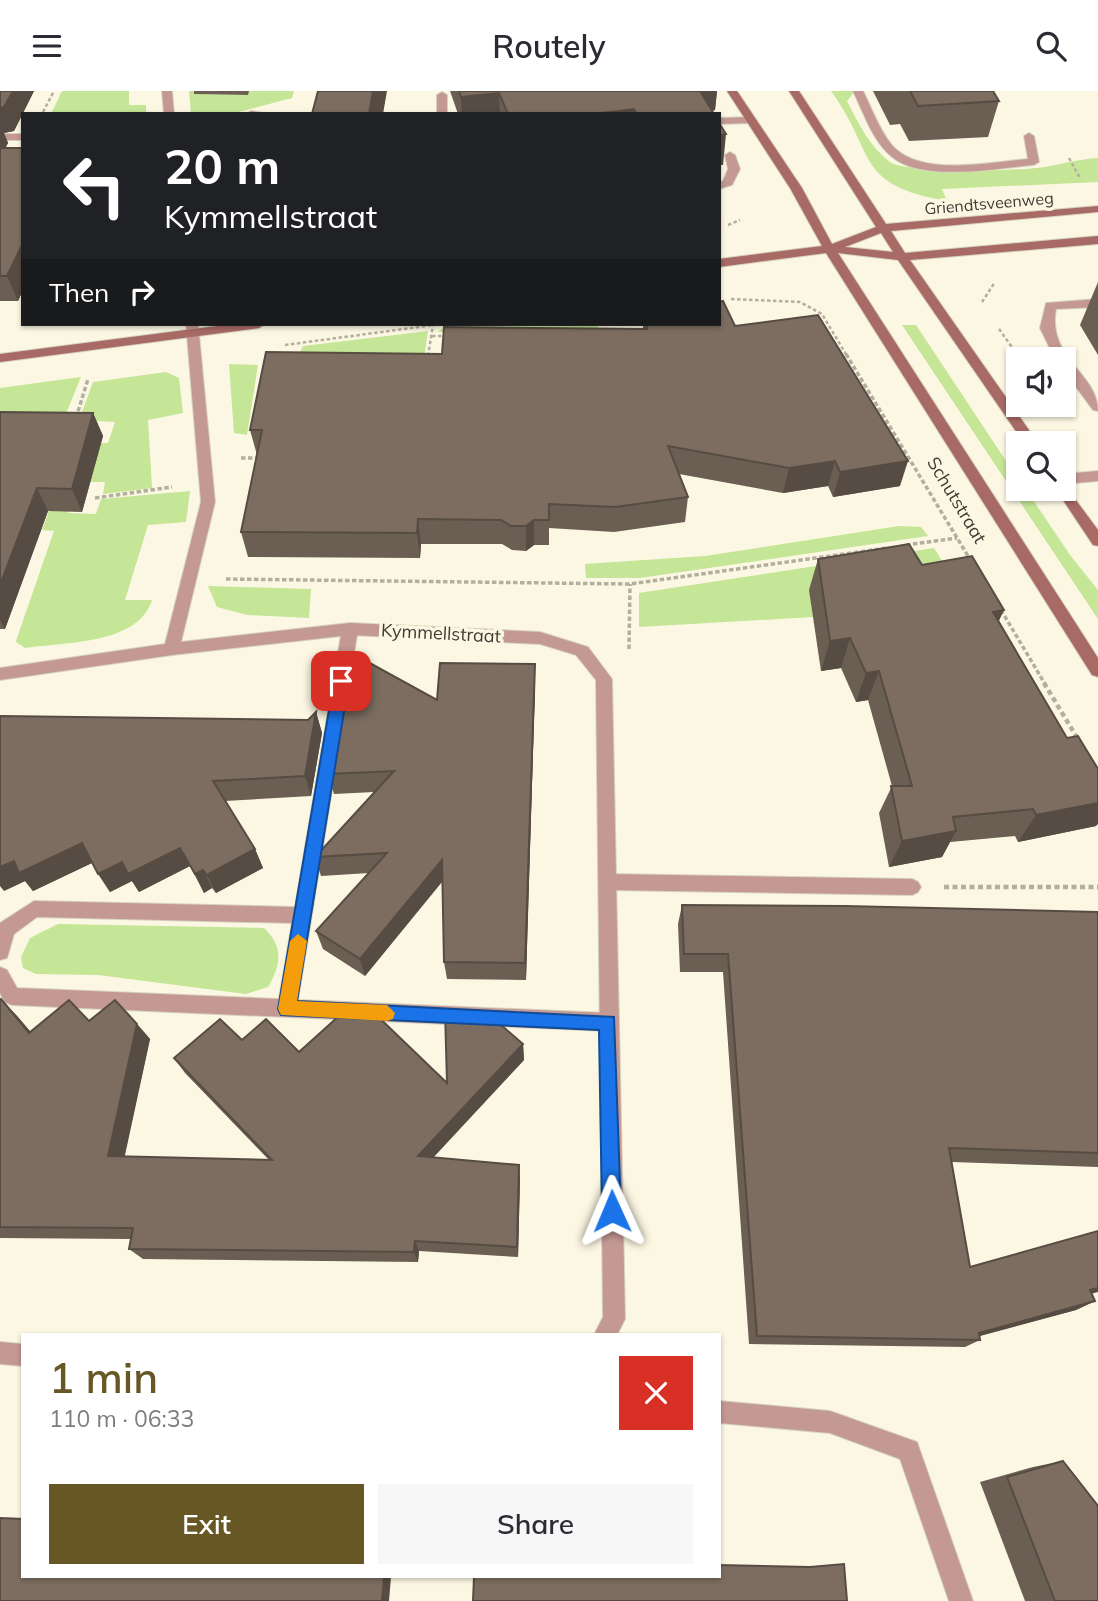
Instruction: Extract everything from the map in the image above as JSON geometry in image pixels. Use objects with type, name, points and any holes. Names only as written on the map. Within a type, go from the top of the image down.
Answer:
[{"type":"main road","points":[[732,91],[751,120]]},
{"type":"main road","points":[[794,91],[902,257],[1023,431]]},
{"type":"main road","name":"Schutstraat","points":[[751,120],[819,227],[829,249],[1098,671]]},
{"type":"main road","name":"Griendtsveenweg","points":[[829,249],[883,228],[1098,209]]},
{"type":"main road","points":[[721,263],[829,249],[902,257],[1098,240]]},
{"type":"main road","points":[[0,358],[193,328],[226,326]]},
{"type":"main road","points":[[1071,501],[1098,541]]},
{"type":"street","points":[[167,91],[169,112]]},
{"type":"street","points":[[858,91],[878,131],[900,159],[914,165],[933,167],[1034,162],[1029,136]]},
{"type":"street","points":[[442,95],[442,112]]},
{"type":"street","points":[[721,121],[751,120]]},
{"type":"street","points":[[0,137],[21,137]]},
{"type":"street","points":[[721,185],[728,183],[734,169],[730,155]]},
{"type":"street","points":[[1056,347],[1046,328],[1050,306],[1098,303]]},
{"type":"street","points":[[172,649],[206,522],[208,482],[193,328]]},
{"type":"street","points":[[1076,377],[1098,407]]},
{"type":"street","points":[[1076,478],[1098,476]]},
{"type":"street","points":[[287,1009],[350,629]]},
{"type":"street","name":"Kymmellstraat","points":[[0,674],[172,649],[350,629],[540,638],[582,651],[604,679]]},
{"type":"street","points":[[604,679],[614,1319],[606,1333]]},
{"type":"street","points":[[608,882],[912,887]]},
{"type":"street","points":[[0,951],[6,929],[34,909],[303,915]]},
{"type":"street","points":[[0,976],[12,996],[608,1022]]},
{"type":"street","points":[[0,1353],[21,1355]]},
{"type":"street","points":[[721,1412],[830,1422],[909,1450],[961,1601]]},
{"type":"path","points":[[44,112],[54,91]]},
{"type":"path","points":[[1068,157],[1081,180]]},
{"type":"path","name":"Schutstraat","points":[[721,298],[800,302],[815,307],[827,321],[978,573]]},
{"type":"path","points":[[982,302],[987,312]]},
{"type":"path","points":[[993,321],[1012,347]]},
{"type":"path","points":[[427,365],[433,326]]},
{"type":"path","points":[[432,336],[458,337]]},
{"type":"path","points":[[75,421],[90,371]]},
{"type":"path","points":[[206,462],[230,458],[270,458]]},
{"type":"path","points":[[95,498],[208,482]]},
{"type":"path","points":[[903,545],[957,538]]},
{"type":"path","points":[[190,579],[630,584],[889,547]]},
{"type":"path","points":[[604,679],[629,675],[630,584]]},
{"type":"path","points":[[1000,608],[1084,748]]},
{"type":"path","points":[[912,887],[1098,887]]},
{"type":"green space","points":[[62,91],[129,91],[129,105],[146,105],[146,112],[52,112]]},
{"type":"green space","points":[[189,91],[196,91],[195,94],[247,95],[249,91],[294,91],[292,98],[239,112],[191,112]]},
{"type":"green space","points":[[831,91],[855,91],[847,101],[860,126],[883,156],[901,166],[965,171],[1013,170],[1098,158],[1098,182],[942,189],[947,201],[917,194],[896,186],[881,176],[871,164],[846,114]]},
{"type":"green space","points":[[902,325],[916,325],[1006,461],[1006,481]]},
{"type":"green space","points":[[466,326],[598,326],[599,331],[438,332],[441,329]]},
{"type":"green space","points":[[428,331],[424,358],[298,357],[303,346]]},
{"type":"green space","points":[[229,364],[258,365],[247,435],[234,433]]},
{"type":"green space","points":[[166,372],[179,378],[183,413],[148,420],[152,488],[103,494],[105,482],[79,482],[68,513],[96,514],[101,499],[190,491],[186,522],[148,525],[125,600],[152,600],[144,615],[132,626],[116,633],[98,639],[25,648],[16,642],[54,531],[42,530],[74,442],[108,443],[115,422],[79,420],[93,382]]},
{"type":"green space","points":[[81,377],[65,416],[0,415],[0,388]]},
{"type":"green space","points":[[1019,501],[1034,501],[1070,555],[1098,590],[1098,619]]},
{"type":"green space","points":[[899,526],[921,527],[928,536],[640,578],[586,578],[585,564],[705,556]]},
{"type":"green space","points":[[934,548],[944,564],[810,590],[813,617],[639,627],[639,593]]},
{"type":"green space","points":[[208,586],[311,589],[309,618],[247,615],[217,607]]},
{"type":"green space","points":[[58,924],[264,928],[275,942],[278,964],[268,987],[246,994],[98,975],[36,974],[23,968],[21,957],[30,938]]},
{"type":"building","points":[[0,91],[13,91],[4,107],[0,108]]},
{"type":"building","points":[[318,91],[373,91],[369,112],[313,112]]},
{"type":"building","points":[[459,91],[700,91],[713,112],[636,112],[634,109],[609,112],[507,112],[499,93],[461,97]]},
{"type":"building","points":[[910,91],[993,91],[999,101],[918,106]]},
{"type":"building","points":[[0,148],[21,148],[21,247],[7,276],[0,276]]},
{"type":"building","points":[[721,302],[735,326],[818,315],[908,461],[840,472],[835,461],[789,468],[668,446],[688,497],[615,507],[549,504],[549,520],[534,520],[526,526],[511,526],[501,520],[418,519],[417,533],[241,532],[262,430],[250,430],[266,352],[442,354],[444,327],[647,329],[646,326],[721,326]]},
{"type":"building","points":[[0,412],[93,413],[72,489],[37,488],[0,585]]},
{"type":"building","points":[[909,544],[922,565],[972,556],[1004,610],[993,612],[1067,738],[1078,736],[1098,769],[1098,803],[1036,815],[1033,809],[953,817],[956,831],[902,841],[891,786],[912,786],[879,671],[866,673],[850,638],[830,641],[818,559]]},
{"type":"building","points":[[366,661],[437,700],[440,663],[535,664],[525,963],[444,962],[442,860],[360,959],[316,931],[387,853],[315,857],[394,771],[328,774],[343,684]]},
{"type":"building","points":[[316,712],[305,776],[213,781],[255,849],[207,875],[203,870],[195,874],[180,848],[128,874],[122,862],[98,874],[82,843],[19,873],[14,861],[0,867],[0,716],[308,720]]},
{"type":"building","points":[[682,905],[1098,912],[1098,1153],[949,1148],[970,1267],[1098,1231],[1098,1288],[1090,1290],[1095,1301],[979,1333],[980,1340],[757,1336],[728,954],[684,954]]},
{"type":"building","points":[[1,999],[29,1033],[69,1000],[89,1021],[115,1000],[137,1024],[108,1156],[272,1160],[174,1058],[220,1019],[242,1040],[266,1019],[299,1052],[350,1006],[368,1007],[447,1083],[445,1011],[486,1012],[523,1044],[418,1156],[519,1165],[517,1247],[415,1241],[414,1252],[129,1249],[133,1228],[0,1227]]},
{"type":"building","points":[[1063,1461],[1098,1506],[1098,1601],[1055,1601],[1007,1477]]},
{"type":"building","points":[[0,1518],[21,1519],[21,1578],[384,1578],[382,1601],[0,1601]]},
{"type":"building","points":[[844,1564],[847,1601],[473,1601],[474,1578],[721,1578],[721,1565],[810,1567]]},
{"type":"slow traffic","points":[[298,941],[287,1009],[387,1013]]},
{"type":"route","points":[[341,681],[287,1009],[608,1022],[612,1211]]}]
